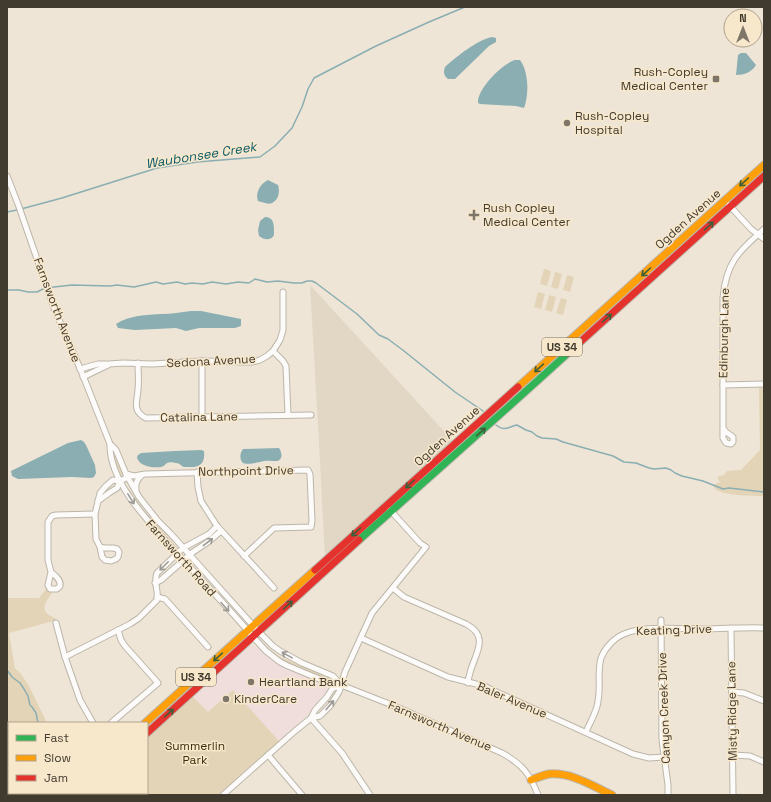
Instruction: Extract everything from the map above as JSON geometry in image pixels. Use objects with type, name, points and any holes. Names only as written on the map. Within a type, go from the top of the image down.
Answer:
[{"type":"main road","name":"Ogden Avenue","points":[[146,722],[764,165]]},
{"type":"main road","name":"Ogden Avenue","points":[[148,731],[764,176]]},
{"type":"main road","points":[[531,780],[546,775],[566,775],[612,795]]},
{"type":"street","name":"Farnsworth Avenue","points":[[7,176],[22,214],[48,293],[110,444],[110,452],[120,481]]},
{"type":"street","points":[[725,200],[751,229],[764,239]]},
{"type":"street","name":"Edinburgh Lane","points":[[723,428],[723,298],[725,281],[736,256],[764,229]]},
{"type":"street","points":[[283,292],[283,330],[280,340],[273,351],[286,366],[288,415]]},
{"type":"street","name":"Sedona Avenue","points":[[80,369],[95,364],[152,364],[202,361],[252,362],[267,356],[273,351]]},
{"type":"street","points":[[202,361],[202,417]]},
{"type":"street","name":"Catalina Lane","points":[[138,363],[138,390],[136,404],[137,410],[146,418],[311,415]]},
{"type":"street","name":"Sedona Avenue","points":[[83,377],[108,364]]},
{"type":"street","points":[[723,385],[764,384]]},
{"type":"street","name":"Farnsworth Avenue","points":[[110,444],[116,450],[127,475]]},
{"type":"street","name":"Northpoint Drive","points":[[127,475],[308,470],[310,474],[311,527],[274,528],[244,556]]},
{"type":"street","points":[[197,472],[201,501],[217,526],[274,588]]},
{"type":"street","points":[[136,493],[137,481],[145,474]]},
{"type":"street","points":[[100,547],[96,539],[95,514],[98,501],[117,488],[120,481],[127,475]]},
{"type":"street","name":"Farnsworth Road","points":[[127,475],[136,493],[158,521],[253,625]]},
{"type":"street","name":"Farnsworth Road","points":[[120,481],[138,509],[247,630]]},
{"type":"street","points":[[225,794],[295,731],[311,718],[320,716],[330,706],[339,692],[345,672],[372,613],[426,547],[420,543],[385,506]]},
{"type":"street","points":[[51,572],[48,560],[48,522],[52,516],[95,514]]},
{"type":"street","points":[[66,657],[139,618],[157,600],[158,597],[155,577],[157,573],[183,548],[209,534],[217,526]]},
{"type":"street","points":[[156,583],[189,555],[221,531]]},
{"type":"street","points":[[393,588],[404,596],[469,626],[474,630],[478,636],[479,646],[470,672],[468,683]]},
{"type":"street","points":[[158,597],[165,599],[208,647]]},
{"type":"street","name":"Canyon Creek Drive","points":[[661,620],[662,740],[668,795]]},
{"type":"street","points":[[56,623],[80,700],[92,722]]},
{"type":"street","name":"Farnsworth Avenue","points":[[253,625],[273,646],[280,651],[302,663],[333,676],[341,685]]},
{"type":"street","name":"Keating Drive","points":[[586,732],[597,706],[598,675],[602,657],[616,638],[624,633],[641,629],[661,628],[764,628]]},
{"type":"street","name":"Misty Ridge Lane","points":[[731,628],[733,795]]},
{"type":"street","points":[[112,722],[158,683],[125,646],[121,640],[118,630]]},
{"type":"street","name":"Farnsworth Avenue","points":[[247,630],[266,651],[280,662],[288,666],[329,683],[341,685],[411,713],[515,760],[531,780],[538,795]]},
{"type":"street","name":"Baler Avenue","points":[[361,638],[448,678],[484,686],[639,756],[649,758],[664,756]]},
{"type":"street","points":[[311,718],[314,710],[327,697],[332,689],[341,685]]},
{"type":"street","points":[[732,692],[744,693],[764,701]]},
{"type":"street","points":[[311,718],[342,753],[370,795]]},
{"type":"street","points":[[268,755],[302,795]]},
{"type":"street","points":[[732,755],[750,756],[764,762]]},
{"type":"shaded area","points":[[310,285],[453,441],[325,557],[319,443]]},
{"type":"shaded area","points":[[250,646],[259,648],[284,667],[325,684],[329,689],[326,697],[279,741],[233,691],[208,712],[192,696]]},
{"type":"green space","points":[[544,269],[551,271],[547,286],[540,284]]},
{"type":"green space","points":[[555,272],[562,274],[558,289],[551,287]]},
{"type":"green space","points":[[567,275],[574,277],[570,292],[563,290]]},
{"type":"green space","points":[[538,292],[545,294],[541,309],[534,307]]},
{"type":"green space","points":[[549,295],[556,297],[552,312],[545,310]]},
{"type":"green space","points":[[561,298],[567,300],[563,315],[556,313]]},
{"type":"green space","points":[[607,311],[576,341],[422,481],[451,451]]},
{"type":"green space","points":[[759,388],[764,388],[764,496],[737,495],[722,492],[714,487],[715,484],[720,482],[717,477],[724,475],[727,471],[741,470],[760,450]]},
{"type":"green space","points":[[114,452],[122,470],[122,475],[111,453]]},
{"type":"green space","points":[[128,489],[146,513],[174,541],[177,546],[145,513]]},
{"type":"green space","points":[[46,589],[52,593],[44,607],[46,613],[57,620],[9,633],[15,668],[29,686],[47,722],[8,722],[8,784],[7,598],[39,598]]},
{"type":"green space","points":[[267,647],[280,657],[328,676],[333,681],[289,664],[266,648]]},
{"type":"green space","name":"Summerlin Park","points":[[233,690],[279,741],[221,795],[102,795],[148,794],[148,735],[192,696],[208,712]]},
{"type":"green space","points":[[14,794],[61,794],[60,795]]},
{"type":"water","points":[[492,37],[496,38],[496,42],[489,46],[455,79],[447,78],[444,72],[445,67],[473,45]]},
{"type":"water","points":[[741,53],[746,53],[756,65],[748,73],[736,75],[738,55]]},
{"type":"water","points":[[515,60],[520,60],[527,77],[527,97],[524,108],[478,103],[482,91],[491,78],[504,66]]},
{"type":"water","points":[[268,180],[278,185],[279,190],[276,200],[269,204],[258,201],[257,198],[259,189]]},
{"type":"water","points":[[265,217],[271,219],[273,223],[274,235],[269,239],[259,236],[258,230],[260,221]]},
{"type":"water","points":[[201,311],[241,319],[241,326],[235,328],[199,328],[186,331],[176,328],[135,330],[118,328],[116,324],[138,316]]},
{"type":"water","points":[[81,440],[86,445],[95,465],[96,473],[94,477],[18,479],[12,476],[11,471],[68,443]]},
{"type":"water","points":[[279,448],[282,455],[278,461],[264,461],[248,464],[243,463],[240,458],[243,449]]},
{"type":"water","points":[[204,451],[203,462],[194,467],[184,467],[179,463],[171,462],[161,467],[145,466],[137,458],[141,453]]},
{"type":"waterway","name":"Waubonsee Creek","points":[[21,209],[62,198],[157,168],[197,162],[260,157],[275,146],[292,128],[314,78],[376,46],[465,7]]},
{"type":"waterway","name":"Waubonsee Creek","points":[[7,212],[17,210]]},
{"type":"waterway","points":[[7,290],[37,292],[45,288],[72,285],[117,285],[134,287],[156,282],[163,284],[177,282],[185,284],[203,284],[212,282],[226,284],[238,282],[249,283],[255,279],[267,282],[278,281],[294,283],[312,281],[357,314],[379,335],[388,339],[455,392],[483,411]]},
{"type":"waterway","points":[[496,425],[504,429],[517,425],[542,438],[556,439],[613,456],[624,462],[636,463],[654,469],[666,468],[682,476],[703,481],[723,489],[729,488],[764,492]]},
{"type":"waterway","points":[[7,670],[24,689],[28,696],[30,705],[36,713],[38,722]]},
{"type":"traffic: fast","points":[[359,540],[568,353]]},
{"type":"traffic: slow","points":[[518,387],[764,165]]},
{"type":"traffic: slow","points":[[146,722],[315,570]]},
{"type":"traffic: slow","points":[[531,780],[549,774],[565,775],[582,780],[612,795]]},
{"type":"traffic: jam","points":[[568,353],[764,176]]},
{"type":"traffic: jam","points":[[315,570],[518,387]]},
{"type":"traffic: jam","points":[[148,732],[359,540]]},
{"type":"place","name":"Rush-Copley Medical Center","points":[[716,79]]},
{"type":"place","name":"Rush-Copley Hospital","points":[[567,123]]},
{"type":"place","name":"Rush Copley Medical Center","points":[[474,215]]},
{"type":"place","name":"Heartland Bank","points":[[251,682]]},
{"type":"place","name":"KinderCare","points":[[226,699]]}]
